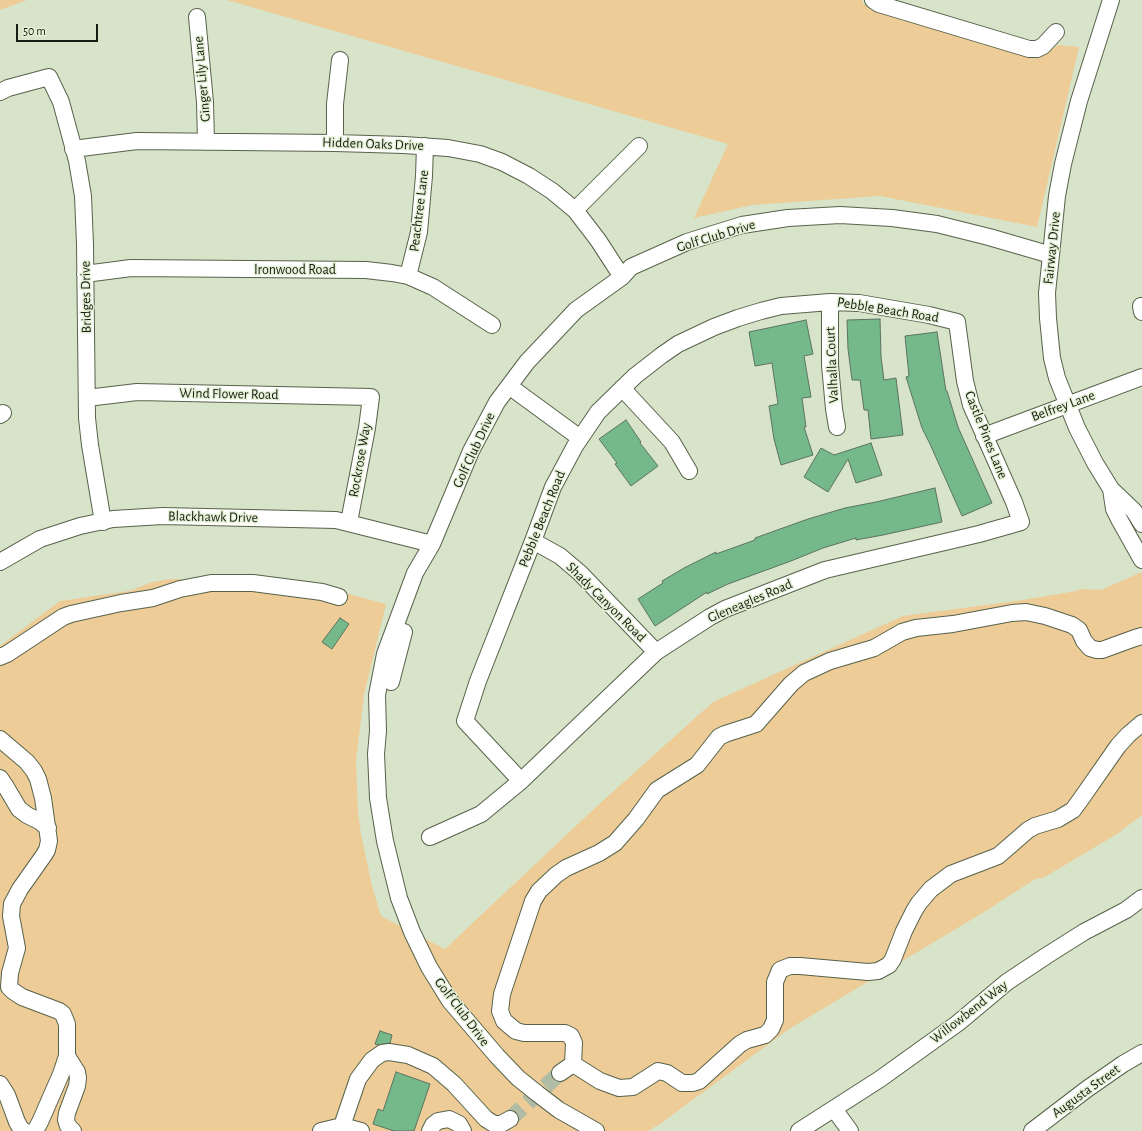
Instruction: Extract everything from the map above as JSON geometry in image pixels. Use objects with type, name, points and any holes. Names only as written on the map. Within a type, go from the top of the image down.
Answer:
[{"type":"street","points":[[873,0],[879,4],[1029,49],[1037,49],[1043,46],[1056,32]]},
{"type":"street","name":"Fairway Drive","points":[[1111,0],[1080,101],[1063,164],[1047,293],[1049,336],[1052,358],[1057,378],[1077,428],[1095,463],[1111,489],[1134,511],[1141,522],[1125,530]]},
{"type":"street","name":"Ginger Lily Lane","points":[[196,17],[206,102],[206,142]]},
{"type":"street","points":[[335,142],[335,104],[340,60]]},
{"type":"street","name":"Bridges Drive","points":[[0,92],[8,88],[49,77],[60,102],[77,161],[82,196],[87,398],[90,445],[103,522]]},
{"type":"street","name":"Hidden Oaks Drive","points":[[73,148],[137,141],[335,142],[425,146],[448,148],[480,154],[502,162],[529,176],[552,191],[575,210],[598,240],[622,277]]},
{"type":"street","name":"Peachtree Lane","points":[[408,276],[419,232],[425,146]]},
{"type":"street","points":[[575,210],[639,146]]},
{"type":"street","name":"Golf Club Drive","points":[[596,1131],[559,1110],[518,1078],[450,1001],[429,967],[412,932],[399,898],[385,841],[376,776],[379,722],[377,695],[385,654],[415,574],[432,544],[471,451],[497,402],[508,386],[527,362],[576,310],[622,277],[631,267],[687,242],[742,226],[788,218],[840,215],[892,218],[937,224],[1051,255]]},
{"type":"street","name":"Ironwood Road","points":[[85,274],[131,268],[366,270],[408,276],[433,287],[492,325]]},
{"type":"street","name":"Pebble Beach Road","points":[[521,781],[465,721],[478,681],[533,541],[552,487],[580,438],[598,412],[635,376],[678,344],[714,327],[738,318],[781,306],[830,302],[859,303],[929,315],[957,322]]},
{"type":"street","name":"Valhalla Court","points":[[830,302],[830,365],[837,427]]},
{"type":"street","name":"Castle Pines Lane","points":[[957,322],[968,394],[984,436],[1014,502],[1021,522]]},
{"type":"street","name":"Belfrey Lane","points":[[984,436],[1142,377]]},
{"type":"street","points":[[508,386],[580,438]]},
{"type":"street","points":[[622,388],[672,442],[689,471]]},
{"type":"street","name":"Wind Flower Road","points":[[87,398],[137,392],[371,397]]},
{"type":"street","name":"Rockrose Way","points":[[349,522],[367,428],[371,397]]},
{"type":"street","name":"Fairway Drive","points":[[1111,489],[1114,508],[1142,560]]},
{"type":"street","name":"Blackhawk Drive","points":[[0,562],[40,540],[80,526],[113,519],[164,516],[336,520],[349,522],[432,544]]},
{"type":"street","name":"Gleneagles Road","points":[[430,837],[481,814],[521,781],[656,652],[715,614],[825,570],[1021,522]]},
{"type":"street","name":"Shady Canyon Road","points":[[533,541],[560,556],[575,568],[656,652]]},
{"type":"street","points":[[0,657],[7,654],[63,617],[71,614],[154,598],[180,589],[211,583],[253,583],[322,592],[339,597]]},
{"type":"street","points":[[573,1064],[574,1043],[571,1036],[565,1033],[524,1033],[516,1031],[504,1021],[500,1011],[502,994],[533,901],[539,891],[556,875],[566,868],[615,843],[636,819],[657,790],[697,765],[719,737],[756,724],[790,684],[804,673],[830,661],[874,648],[902,632],[916,628],[953,624],[1012,613],[1026,612],[1045,616],[1072,625],[1079,630],[1084,641],[1090,648],[1097,650],[1102,650],[1142,636]]},
{"type":"street","points":[[573,1064],[606,1091],[634,1087],[658,1071],[666,1073],[682,1083],[693,1083],[699,1081],[740,1044],[747,1040],[765,1035],[771,1029],[775,1020],[775,982],[780,970],[800,966],[868,972],[878,971],[889,965],[914,911],[931,889],[951,874],[998,856],[1028,830],[1035,826],[1058,819],[1073,810],[1118,746],[1142,723]]},
{"type":"street","points":[[0,739],[27,762],[34,771],[41,787],[49,840],[47,850],[20,889],[12,904],[11,916],[17,948],[5,989],[13,991],[22,997],[56,1009],[63,1014],[67,1024],[67,1056],[61,1074],[35,1131]]},
{"type":"street","points":[[0,778],[19,809],[48,828]]},
{"type":"street","name":"Willowbend Way","points":[[799,1131],[880,1079],[958,1023],[1007,982],[1084,932],[1126,910],[1142,898]]},
{"type":"street","points":[[342,1126],[358,1079],[372,1060],[382,1053],[389,1052],[408,1055],[433,1066],[454,1084],[486,1118],[494,1124],[501,1124],[510,1119]]},
{"type":"street","name":"Augusta Street","points":[[1032,1131],[1087,1089],[1123,1064],[1142,1053]]},
{"type":"street","points":[[67,1056],[77,1072],[78,1078],[77,1086],[67,1113],[66,1120],[68,1126],[73,1131]]},
{"type":"street","points":[[560,1073],[573,1064]]},
{"type":"street","points":[[0,1084],[7,1095],[17,1122],[24,1131]]},
{"type":"street","points":[[834,1109],[850,1131]]},
{"type":"street","points":[[430,1131],[433,1125],[438,1121],[449,1119],[459,1124],[463,1131]]},
{"type":"street","points":[[321,1131],[342,1126],[361,1131]]},
{"type":"shaded area","points":[[0,0],[27,0],[0,10]]},
{"type":"shaded area","points":[[227,0],[863,0],[863,4],[1035,59],[1058,45],[1079,47],[1037,227],[880,196],[752,205],[694,218],[728,144]]},
{"type":"shaded area","points":[[1142,572],[1142,815],[1117,834],[1043,878],[1035,879],[989,909],[789,1029],[660,1124],[648,1131],[0,1131],[0,646],[60,601],[129,591],[152,582],[170,579],[270,580],[330,589],[386,604],[364,695],[356,761],[358,812],[361,834],[372,886],[381,916],[445,949],[596,807],[713,702],[903,616],[1023,600],[1076,591],[1080,589],[1101,590]]},
{"type":"building","points":[[880,319],[881,357],[884,380],[896,378],[903,435],[871,439],[868,410],[864,410],[860,380],[852,380],[848,349],[847,320]]},
{"type":"building","points":[[806,320],[813,354],[804,356],[811,397],[802,398],[806,427],[804,427],[813,455],[781,465],[774,439],[769,406],[778,404],[772,363],[755,366],[749,332]]},
{"type":"building","points":[[937,332],[946,391],[958,427],[992,503],[962,516],[922,428],[906,377],[909,376],[905,336]]},
{"type":"building","points":[[626,420],[641,442],[640,443],[658,466],[631,486],[615,464],[617,463],[599,439]]},
{"type":"building","points":[[871,443],[882,475],[856,483],[848,459],[828,492],[804,477],[821,448],[834,455]]},
{"type":"building","points":[[935,488],[942,522],[856,540],[856,538],[823,548],[728,584],[707,594],[707,592],[655,626],[638,599],[663,583],[662,581],[716,552],[716,554],[808,519],[845,508]]},
{"type":"building","points":[[340,618],[349,624],[332,649],[322,642]]},
{"type":"building","points":[[380,1031],[392,1035],[390,1043],[375,1044]]},
{"type":"building","points":[[396,1072],[430,1084],[414,1131],[394,1131],[373,1124],[378,1109],[383,1111]]},
{"type":"tunnel","points":[[510,1119],[560,1073]]}]
